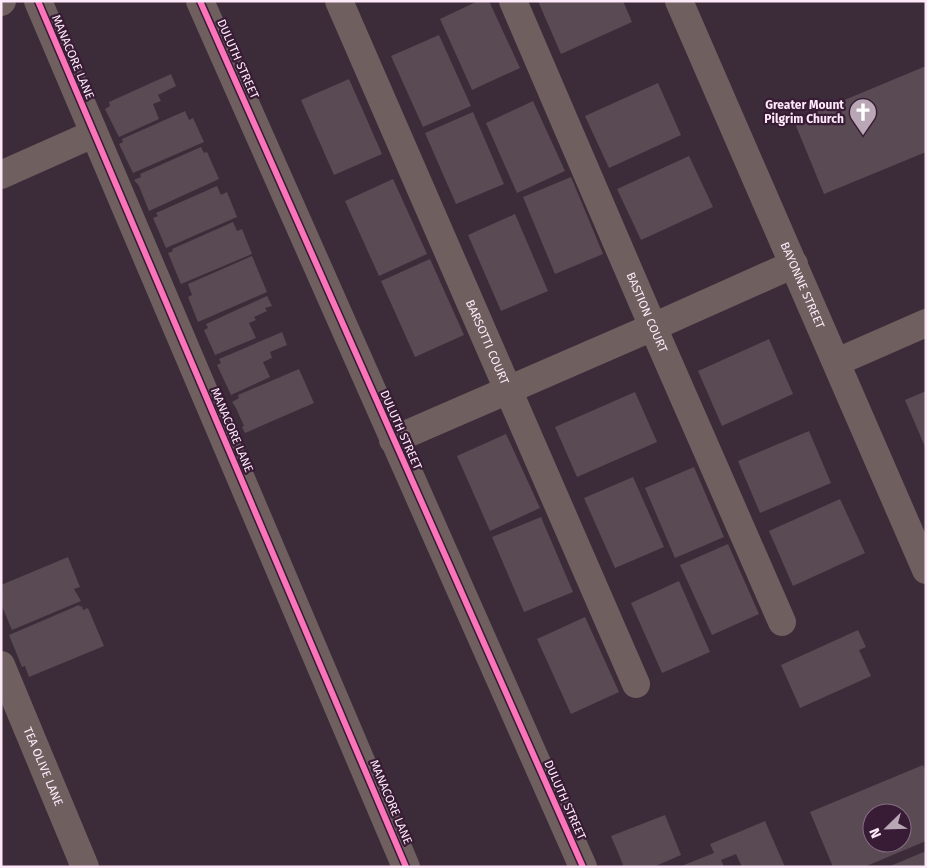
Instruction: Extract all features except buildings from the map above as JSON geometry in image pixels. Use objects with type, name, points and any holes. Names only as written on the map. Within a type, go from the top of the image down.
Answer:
[{"type":"street","name":"MANACORE LANE","points":[[38,1],[406,867]]},
{"type":"street","name":"DULUTH STREET","points":[[200,1],[583,867]]},
{"type":"street","name":"BARSOTTI COURT","points":[[339,1],[636,684]]},
{"type":"street","name":"BASTION COURT","points":[[513,1],[782,622]]},
{"type":"street","name":"BAYONNE STREET","points":[[679,1],[926,570]]},
{"type":"street","points":[[1,175],[94,134]]},
{"type":"street","points":[[393,440],[794,264]]},
{"type":"street","points":[[837,362],[926,323]]},
{"type":"street","name":"TEA OLIVE LANE","points":[[1,665],[85,867]]},
{"type":"cycle path","points":[[38,1],[406,867]]},
{"type":"cycle path","points":[[200,1],[583,867]]},
{"type":"place","name":"Greater Mount Pilgrim Church","points":[[863,136]]}]
